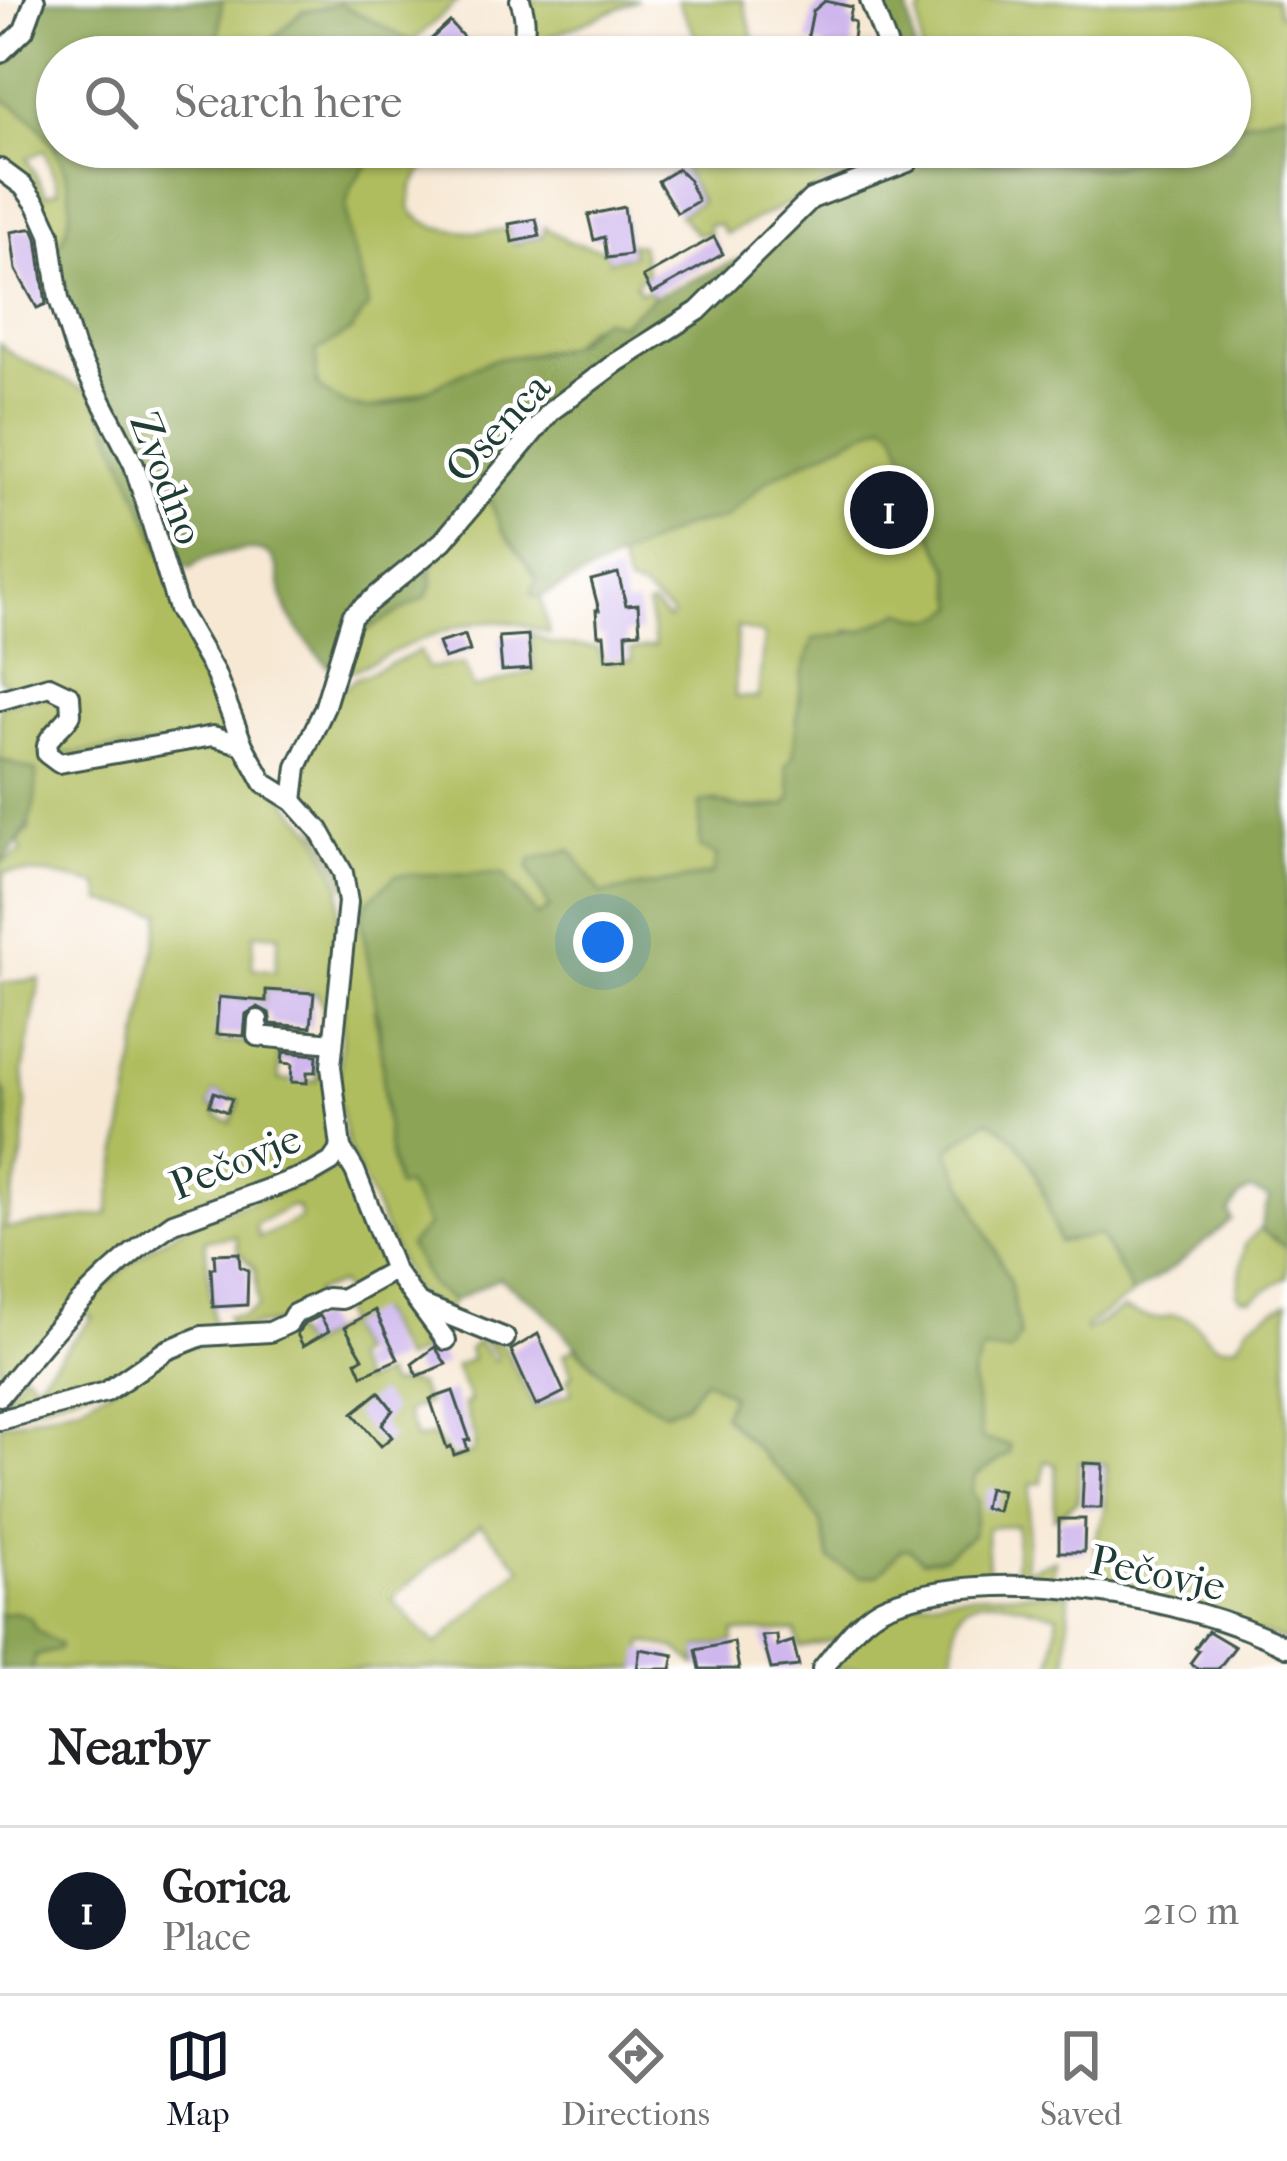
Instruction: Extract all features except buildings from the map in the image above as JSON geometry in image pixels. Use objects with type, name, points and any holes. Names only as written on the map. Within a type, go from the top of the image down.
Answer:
[{"type":"street","points":[[0,53],[25,30],[34,0]]},
{"type":"street","points":[[520,0],[525,36]]},
{"type":"street","points":[[870,0],[884,36]]},
{"type":"street","name":"Osenca","points":[[293,802],[297,766],[324,709],[352,616],[442,541],[551,411],[698,311],[811,199],[892,168]]},
{"type":"street","name":"Zvodno","points":[[0,169],[37,205],[50,234],[59,299],[75,350],[134,465],[178,609],[215,673],[243,746],[264,783],[293,802]]},
{"type":"street","points":[[0,700],[50,686],[70,696],[70,714],[46,746],[47,754],[58,763],[213,736],[243,746]]},
{"type":"street","name":"Pečovje","points":[[0,1396],[110,1270],[157,1234],[173,1223],[324,1168],[341,1148],[332,1066],[348,902],[343,873],[331,847],[293,802]]},
{"type":"street","points":[[258,1020],[257,1036],[334,1042]]},
{"type":"street","points":[[341,1148],[355,1171],[394,1270],[446,1340]]},
{"type":"street","points":[[0,1420],[106,1392],[166,1350],[202,1336],[270,1332],[289,1323],[294,1314],[327,1298],[342,1299],[394,1270]]},
{"type":"street","points":[[418,1303],[505,1338]]},
{"type":"street","name":"Pečovje","points":[[822,1669],[866,1618],[886,1606],[988,1585],[1101,1594],[1226,1622],[1287,1647]]},
{"type":"green space","points":[[43,0],[222,0],[219,36],[36,36],[36,123],[0,98],[0,58],[32,32]]},
{"type":"green space","points":[[222,0],[459,0],[419,36],[401,36],[341,4],[302,12],[276,36],[219,36]]},
{"type":"green space","points":[[525,0],[638,0],[552,36],[527,36]]},
{"type":"green space","points":[[677,0],[743,0],[753,36],[695,36]]},
{"type":"green space","points":[[877,0],[906,0],[912,36],[890,36]]},
{"type":"green space","points":[[930,0],[1275,0],[1279,14],[1287,14],[1287,111],[1251,120],[1251,36],[920,36],[919,15]]},
{"type":"green space","points":[[341,4],[401,36],[276,36],[302,12]]},
{"type":"green space","points":[[0,98],[36,123],[36,154],[27,159],[46,195],[59,190],[51,168],[63,168],[70,209],[66,231],[55,251],[0,162]]},
{"type":"green space","points":[[1287,111],[1287,1248],[1260,1229],[1269,1198],[1251,1190],[1229,1212],[1232,1220],[1131,1295],[1100,1235],[1059,1242],[1035,1172],[1003,1129],[987,1120],[948,1150],[1010,1282],[1020,1337],[1011,1352],[982,1350],[972,1377],[982,1439],[1010,1445],[1010,1453],[975,1476],[971,1492],[978,1502],[973,1534],[945,1556],[923,1561],[910,1549],[902,1549],[878,1575],[860,1577],[830,1560],[821,1523],[802,1494],[723,1415],[731,1395],[705,1379],[685,1404],[665,1412],[611,1382],[540,1307],[499,1278],[453,1301],[432,1287],[409,1246],[428,1225],[406,1185],[397,1187],[388,1145],[379,1023],[361,920],[367,902],[396,875],[503,873],[537,916],[550,908],[529,868],[531,859],[571,850],[602,894],[713,874],[717,856],[700,847],[700,803],[764,809],[786,805],[792,796],[786,766],[793,757],[802,674],[813,639],[861,631],[902,612],[938,618],[957,606],[950,569],[914,498],[910,470],[895,430],[885,422],[769,479],[724,519],[685,526],[538,598],[531,594],[537,578],[502,530],[487,494],[418,566],[426,573],[431,567],[432,585],[426,597],[345,642],[329,667],[289,615],[276,566],[264,552],[221,554],[190,568],[176,560],[166,562],[87,375],[55,251],[66,231],[69,186],[63,168],[364,168],[352,186],[346,221],[368,306],[351,331],[316,351],[317,384],[338,401],[359,408],[381,407],[493,360],[567,347],[603,319],[621,324],[654,297],[747,256],[802,210],[905,168],[1251,168],[1251,120]]},
{"type":"green space","points":[[424,168],[412,187],[410,208],[442,228],[486,232],[510,228],[514,244],[543,236],[544,227],[569,242],[605,250],[610,261],[633,255],[630,244],[641,245],[647,273],[636,283],[639,292],[647,290],[654,297],[620,324],[589,326],[567,347],[490,361],[444,384],[368,410],[334,403],[317,384],[316,350],[351,331],[365,287],[348,235],[346,198],[360,169]]},
{"type":"green space","points":[[683,168],[871,168],[726,234],[719,224],[708,225],[710,234],[697,234],[679,215],[701,202]]},
{"type":"green space","points":[[0,344],[91,393],[115,435],[237,740],[56,754],[52,743],[74,696],[14,688],[0,680]]},
{"type":"green space","points":[[885,422],[895,429],[914,498],[950,570],[957,606],[938,618],[902,612],[861,631],[846,631],[802,674],[792,796],[786,805],[741,808],[714,800],[717,856],[713,874],[602,894],[529,869],[550,909],[537,916],[517,887],[374,1011],[398,1187],[406,1185],[428,1225],[432,1287],[453,1301],[446,1313],[412,1289],[348,1146],[338,1098],[350,891],[308,808],[301,784],[303,762],[337,695],[355,679],[420,651],[428,668],[464,664],[474,689],[534,671],[531,633],[551,644],[598,648],[603,663],[632,660],[631,650],[655,646],[648,606],[653,605],[668,620],[673,615],[643,590],[628,585],[619,558],[686,526],[724,518],[769,479]],"holes":[[[737,627],[764,635],[758,698],[735,697]]]},
{"type":"green space","points":[[487,494],[502,530],[537,579],[549,634],[523,625],[474,624],[426,638],[354,670],[342,670],[345,642],[432,585],[431,567]]},
{"type":"green space","points":[[59,694],[68,710],[42,756],[216,740],[237,747],[316,833],[341,885],[329,1029],[323,1034],[323,1005],[317,993],[267,991],[263,1018],[248,1017],[248,999],[222,997],[217,1042],[279,1043],[279,1080],[317,1081],[320,1050],[325,1052],[336,1142],[322,1164],[161,1224],[9,1375],[0,1370],[0,1179],[5,1174],[6,1094],[0,1082],[0,983],[40,979],[23,1072],[23,1151],[5,1229],[108,1214],[161,913],[102,902],[99,885],[49,874],[4,872],[0,978],[0,864],[22,851],[18,842],[30,828],[14,763],[0,760],[0,704]],"holes":[[[254,933],[279,935],[275,971],[252,968]],[[214,1092],[240,1101],[231,1123],[209,1106]]]},
{"type":"green space","points":[[0,760],[36,771],[36,786],[29,822],[0,864]]},
{"type":"green space","points":[[0,1082],[8,1128],[5,1174],[0,1179]]},
{"type":"green space","points":[[987,1120],[1003,1129],[1027,1156],[1059,1242],[1099,1235],[1131,1295],[1085,1327],[1087,1331],[1123,1309],[1153,1318],[1183,1317],[1210,1340],[1226,1346],[1238,1344],[1250,1323],[1287,1303],[1287,1641],[1104,1588],[1094,1542],[1105,1511],[1106,1464],[1079,1462],[1078,1501],[1054,1518],[1056,1464],[1045,1461],[1042,1482],[1031,1484],[1025,1571],[1055,1560],[1052,1582],[1015,1579],[1017,1525],[987,1528],[988,1580],[972,1583],[971,1572],[962,1584],[916,1595],[844,1638],[800,1647],[795,1631],[734,1632],[733,1642],[698,1648],[696,1665],[677,1649],[644,1642],[637,1669],[32,1669],[35,1656],[58,1650],[31,1619],[16,1612],[0,1615],[0,1425],[80,1405],[182,1347],[290,1329],[304,1348],[345,1323],[338,1305],[392,1278],[439,1344],[403,1360],[377,1311],[346,1330],[358,1354],[351,1358],[362,1383],[384,1375],[390,1385],[418,1385],[427,1403],[406,1412],[416,1440],[433,1435],[453,1460],[473,1452],[475,1439],[464,1405],[470,1401],[455,1366],[472,1359],[469,1350],[477,1342],[495,1361],[498,1356],[478,1335],[504,1346],[535,1409],[572,1392],[564,1354],[575,1348],[611,1382],[665,1412],[685,1404],[705,1379],[732,1396],[723,1416],[802,1494],[821,1523],[830,1560],[894,1556],[902,1549],[973,1534],[978,1502],[971,1492],[975,1476],[1010,1453],[1010,1445],[982,1439],[972,1377],[982,1350],[1010,1352],[1010,1282],[947,1150]],"holes":[[[480,1524],[522,1568],[436,1645],[391,1599]]]},
{"type":"green space","points":[[342,1164],[351,1170],[383,1269],[345,1294],[340,1283],[315,1292],[313,1302],[287,1321],[231,1329],[227,1316],[243,1316],[258,1306],[255,1269],[238,1252],[236,1236],[205,1240],[214,1330],[121,1378],[0,1417],[0,1404],[24,1372],[36,1383],[92,1318],[79,1309],[152,1247],[201,1219]],"holes":[[[291,1206],[298,1207],[301,1218],[259,1238],[255,1225]]]},
{"type":"green space","points":[[1260,1229],[1287,1248],[1287,1277],[1251,1299],[1241,1298],[1237,1293],[1245,1244]]},
{"type":"green space","points":[[1069,1593],[1067,1669],[1051,1669],[1058,1615],[990,1600],[966,1607],[959,1616],[953,1664],[961,1669],[831,1669],[868,1626],[901,1607],[973,1595]]},
{"type":"green space","points":[[16,1612],[60,1645],[58,1650],[35,1656],[32,1669],[0,1669],[0,1615]]},
{"type":"place","name":"Gorica","points":[[889,510]]}]
